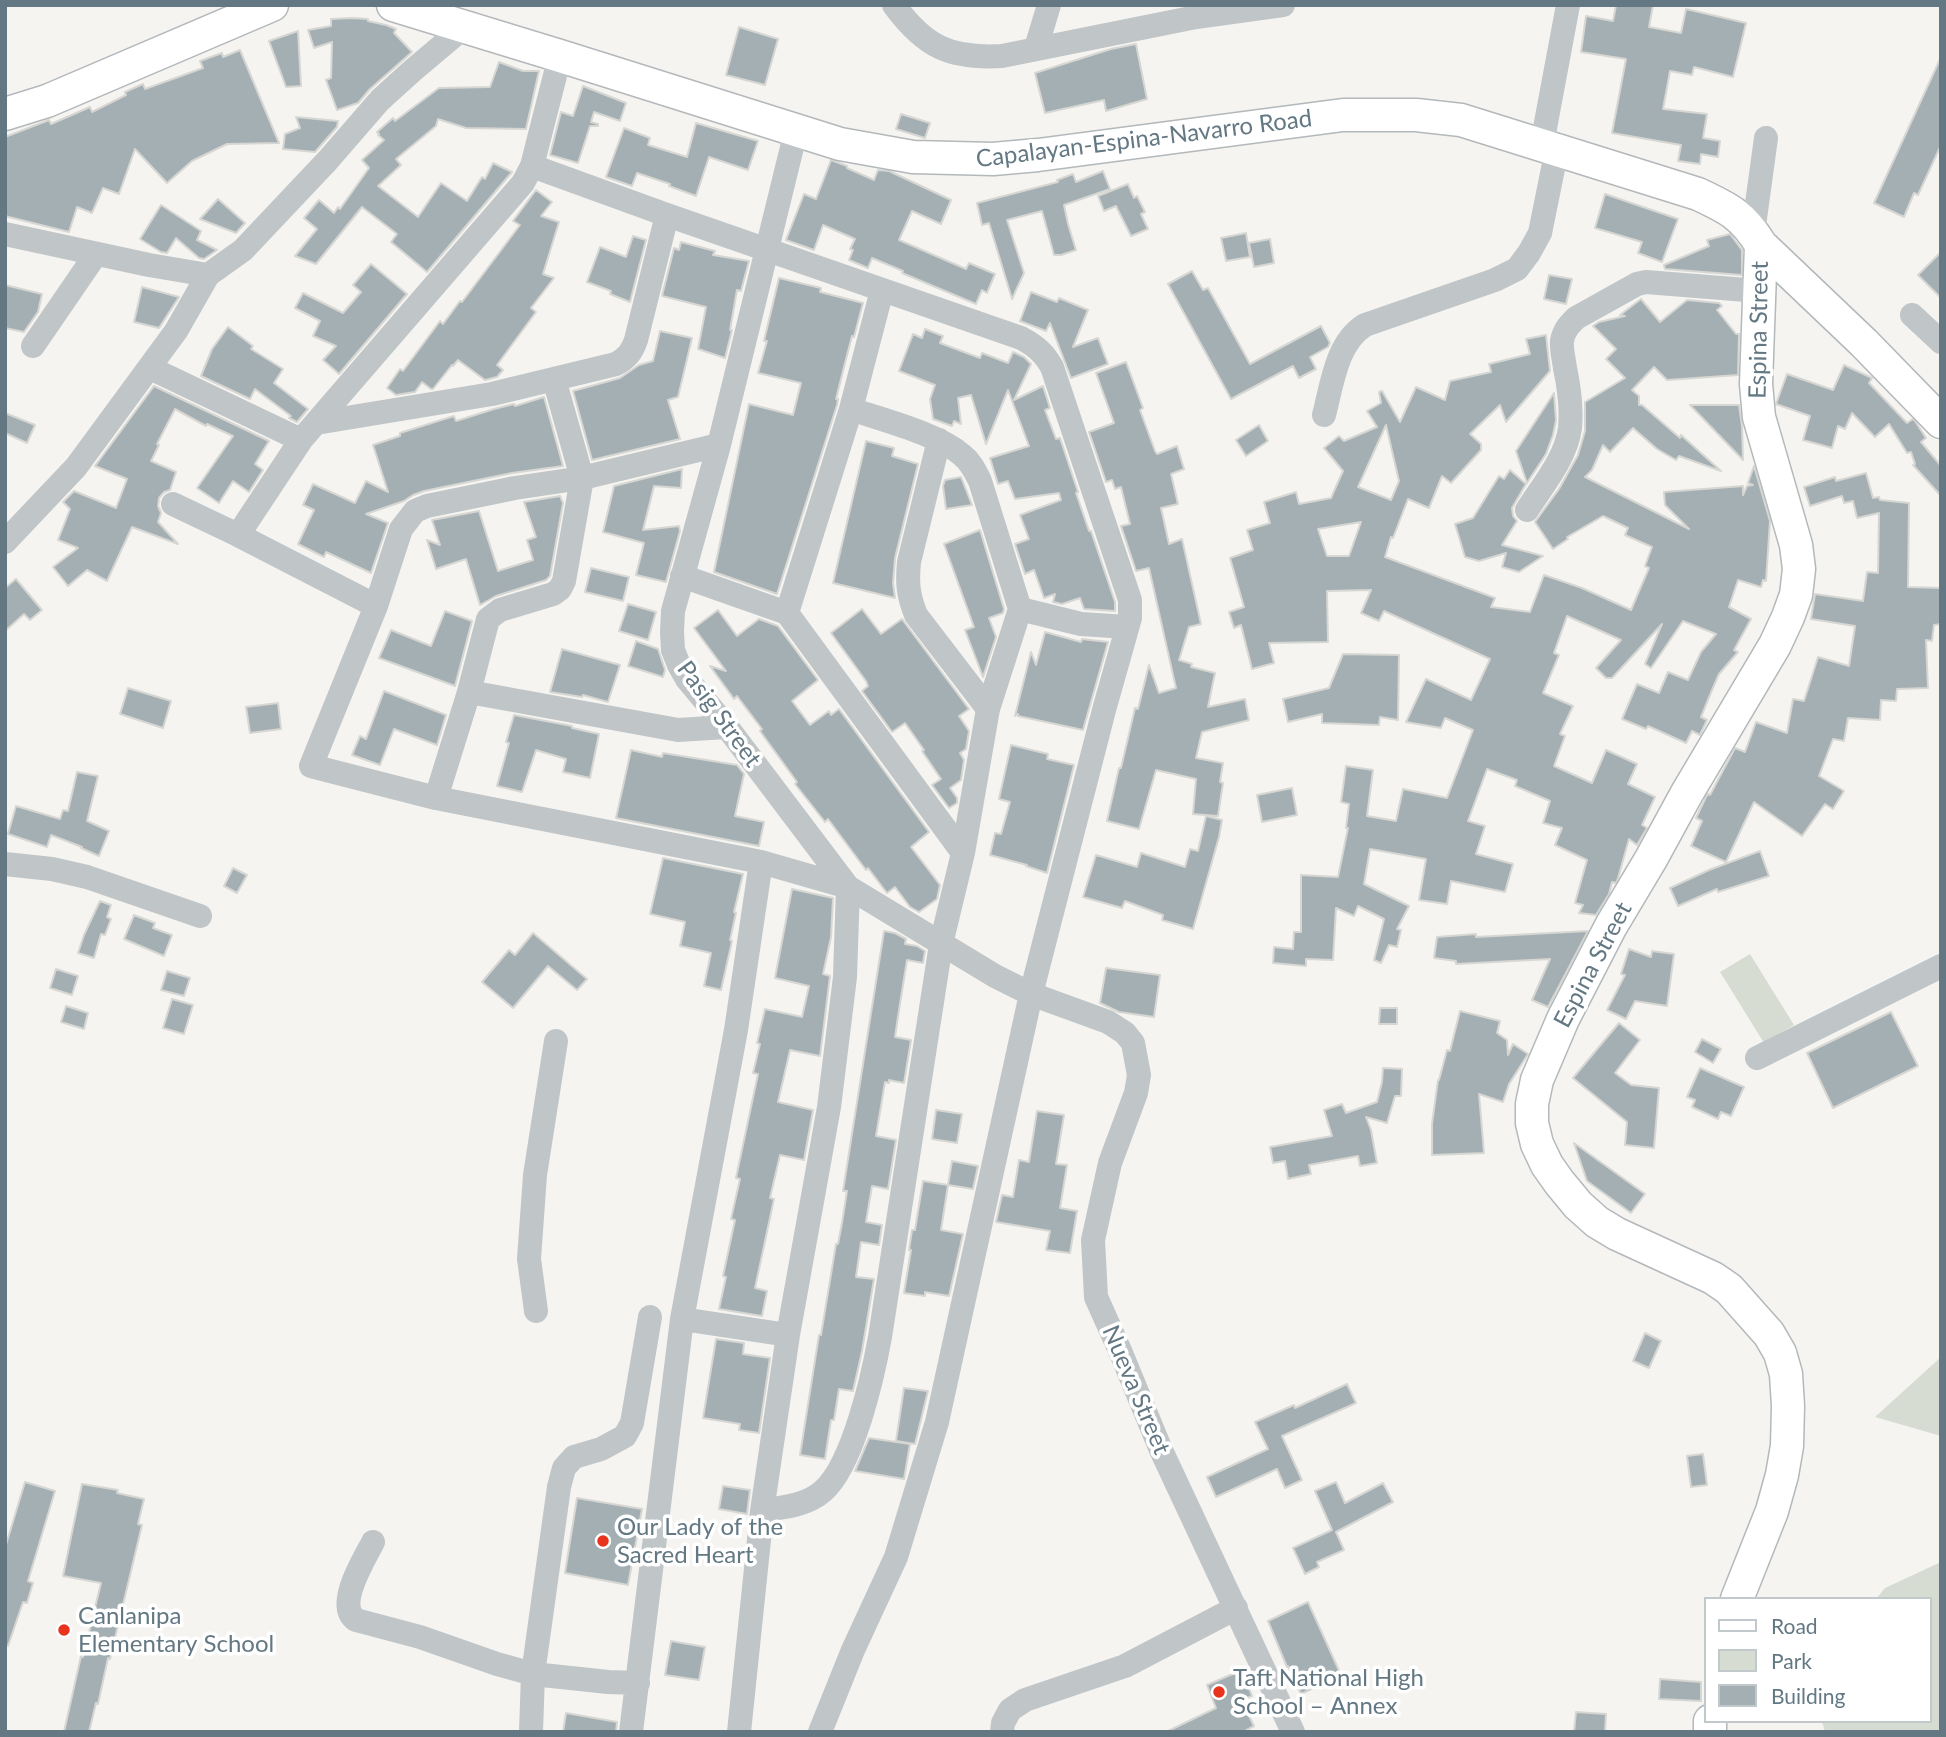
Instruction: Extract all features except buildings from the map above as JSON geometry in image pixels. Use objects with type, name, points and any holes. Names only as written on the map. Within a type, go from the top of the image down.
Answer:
[{"type":"main road","points":[[5,114],[60,96],[272,5]]},
{"type":"main road","name":"Capalayan-Espina-Navarro Road","points":[[393,5],[840,144],[913,158],[993,159],[1038,155],[1343,116],[1416,115],[1461,120],[1698,194],[1722,205],[1739,216],[1757,239],[1864,342],[1941,422]]},
{"type":"main road","name":"Espina Street","points":[[1738,1597],[1772,1511],[1782,1475],[1787,1446],[1788,1406],[1786,1374],[1780,1353],[1769,1334],[1729,1289],[1713,1278],[1617,1234],[1597,1222],[1578,1205],[1559,1182],[1537,1144],[1532,1123],[1532,1104],[1537,1080],[1563,1019],[1605,937],[1774,645],[1796,595],[1799,569],[1797,545],[1759,417],[1756,384],[1759,292],[1757,239]]},
{"type":"street","points":[[894,5],[917,32],[930,42],[954,53],[980,57],[1002,56],[1196,17],[1283,5]]},
{"type":"street","points":[[1036,48],[1049,5]]},
{"type":"street","points":[[1324,415],[1340,356],[1355,331],[1365,325],[1495,280],[1517,269],[1530,253],[1540,233],[1568,5]]},
{"type":"street","points":[[5,541],[76,467],[176,331],[208,275],[243,250],[380,100],[463,28]]},
{"type":"street","points":[[237,535],[308,431],[523,183],[531,166],[560,56]]},
{"type":"street","name":"Pasig Street","points":[[796,131],[719,445],[673,611],[673,650],[687,679],[727,727],[848,887],[995,976],[1031,994],[1108,1022],[1125,1033]]},
{"type":"street","points":[[1757,239],[1766,138]]},
{"type":"street","points":[[531,166],[1021,338],[1034,345],[1045,354],[1052,367],[1130,600],[1127,627],[1031,994],[937,1422],[896,1557],[852,1650],[820,1732]]},
{"type":"street","points":[[150,368],[308,431],[492,394],[616,364],[626,358],[633,349],[667,215]]},
{"type":"street","points":[[5,234],[208,275]]},
{"type":"street","points":[[33,346],[96,254]]},
{"type":"street","points":[[1527,510],[1551,474],[1570,428],[1570,398],[1562,343],[1564,332],[1576,318],[1637,284],[1646,282],[1759,292]]},
{"type":"street","points":[[787,613],[851,409],[882,290]]},
{"type":"street","points":[[1912,315],[1941,342]]},
{"type":"street","points":[[436,798],[469,692],[488,619],[500,610],[553,594],[560,589],[564,581],[582,478],[554,379]]},
{"type":"street","points":[[762,1511],[803,1503],[823,1491],[841,1468],[873,1374],[941,944],[963,853],[988,709],[1020,609],[981,481],[973,465],[961,453],[939,440],[851,409]]},
{"type":"street","points":[[939,440],[909,562],[909,597],[916,615],[988,709]]},
{"type":"street","points":[[719,445],[582,478],[515,488],[427,506],[415,511],[407,519],[398,536],[376,606],[311,766],[436,798],[761,862],[848,887],[845,977],[829,1107],[788,1335],[762,1511],[738,1732]]},
{"type":"street","points":[[173,504],[376,606]]},
{"type":"street","points":[[682,576],[787,613],[963,853]]},
{"type":"street","points":[[1020,609],[1081,624],[1127,627]]},
{"type":"street","points":[[469,692],[678,730],[727,727]]},
{"type":"street","points":[[631,1732],[682,1319],[736,1030],[761,862]]},
{"type":"street","points":[[5,864],[52,869],[86,877],[200,916]]},
{"type":"street","points":[[1757,1058],[1941,966]]},
{"type":"street","name":"Nueva Street","points":[[1125,1033],[1133,1044],[1139,1076],[1136,1093],[1110,1163],[1093,1240],[1096,1297],[1161,1450],[1291,1731]]},
{"type":"street","points":[[536,1311],[529,1258],[535,1175],[556,1041]]},
{"type":"street","points":[[530,1732],[533,1674],[559,1487],[564,1468],[574,1457],[601,1450],[625,1436],[632,1423],[650,1317]]},
{"type":"street","points":[[682,1319],[788,1335]]},
{"type":"street","points":[[373,1542],[351,1590],[348,1607],[352,1618],[533,1674],[638,1683]]},
{"type":"street","points":[[1002,1732],[1003,1723],[1010,1710],[1025,1700],[1125,1666],[1236,1608]]},
{"type":"green space","points":[[1750,954],[1794,1025],[1764,1043],[1720,972]]},
{"type":"green space","points":[[1941,1357],[1941,1436],[1875,1417]]},
{"type":"green space","points":[[1941,1562],[1941,1732],[1825,1732],[1823,1723],[1932,1723],[1932,1597],[1878,1597],[1885,1588]]},
{"type":"place","name":"Our Lady of the Sacred Heart","points":[[603,1541]]},
{"type":"place","name":"Canlanipa Elementary School","points":[[64,1630]]},
{"type":"place","name":"Taft National High School – Annex","points":[[1219,1692]]}]
